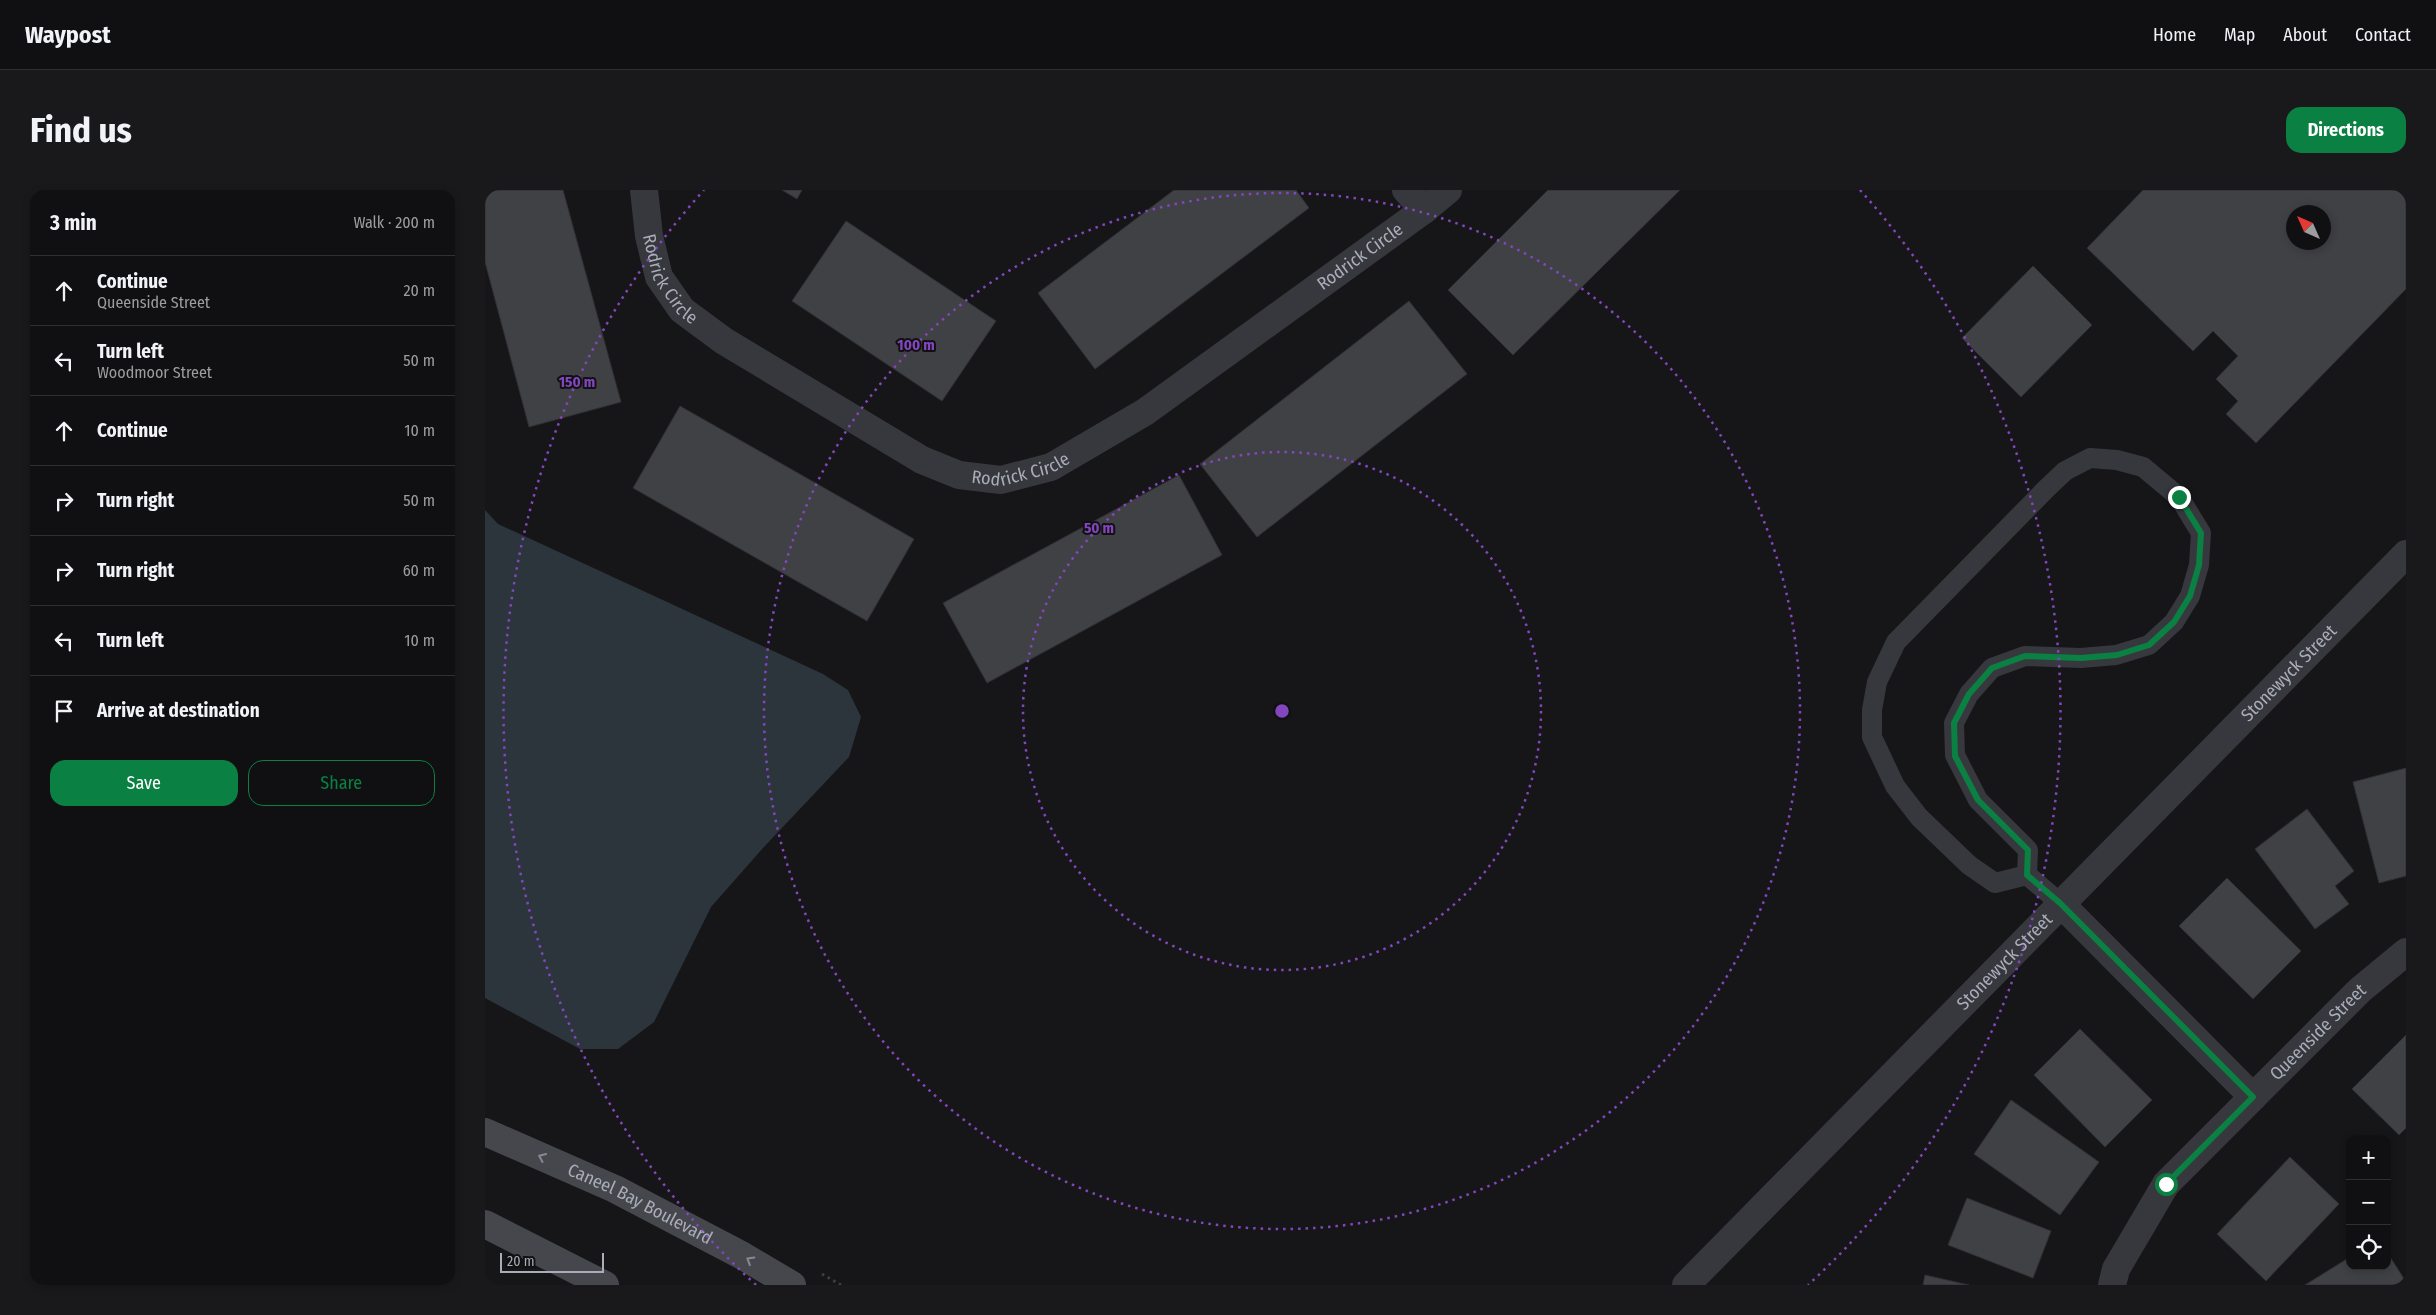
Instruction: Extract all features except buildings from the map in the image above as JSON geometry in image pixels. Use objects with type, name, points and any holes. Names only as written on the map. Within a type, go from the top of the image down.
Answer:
[{"type":"street","name":"Rodrick Circle","points":[[644,190],[649,236],[659,277],[682,310],[724,341],[922,460],[959,475],[1001,480],[1051,467],[1145,412],[1415,200],[1447,190]]},
{"type":"street","name":"Stonewyck Street","points":[[1686,1285],[2060,903],[2406,554]]},
{"type":"street","points":[[2060,903],[2253,1097]]},
{"type":"street","name":"Queenside Street","points":[[2112,1285],[2116,1269],[2166,1184],[2360,990],[2406,952]]},
{"type":"street","name":"Caneel Bay Boulevard","points":[[485,1132],[615,1189],[743,1256],[792,1285]]},
{"type":"street","points":[[485,1224],[605,1285]]},
{"type":"lane","points":[[2090,458],[2117,460],[2143,467],[2179,497],[2201,533],[2199,565],[2190,596],[2174,622],[2149,645],[2117,655],[2081,658],[2025,656],[1992,668],[1969,694],[1954,723],[1955,756],[1978,800],[2028,850],[2027,875],[1995,883],[1969,865],[1913,809],[1895,786],[1873,737],[1872,710],[1877,682],[1896,642],[2052,483],[2065,471],[2090,458]]},
{"type":"lane","points":[[2027,875],[2060,903]]},
{"type":"shaded area","points":[[485,510],[498,524],[823,674],[848,690],[861,717],[849,757],[763,848],[711,907],[654,1022],[618,1049],[580,1049],[485,998]]},
{"type":"route","points":[[2166,1184],[2253,1097],[2060,903],[2027,875],[2028,850],[1978,800],[1955,756],[1954,723],[1969,694],[1992,668],[2025,656],[2081,658],[2117,655],[2149,645],[2174,622],[2190,596],[2199,565],[2201,533],[2179,497]]}]
